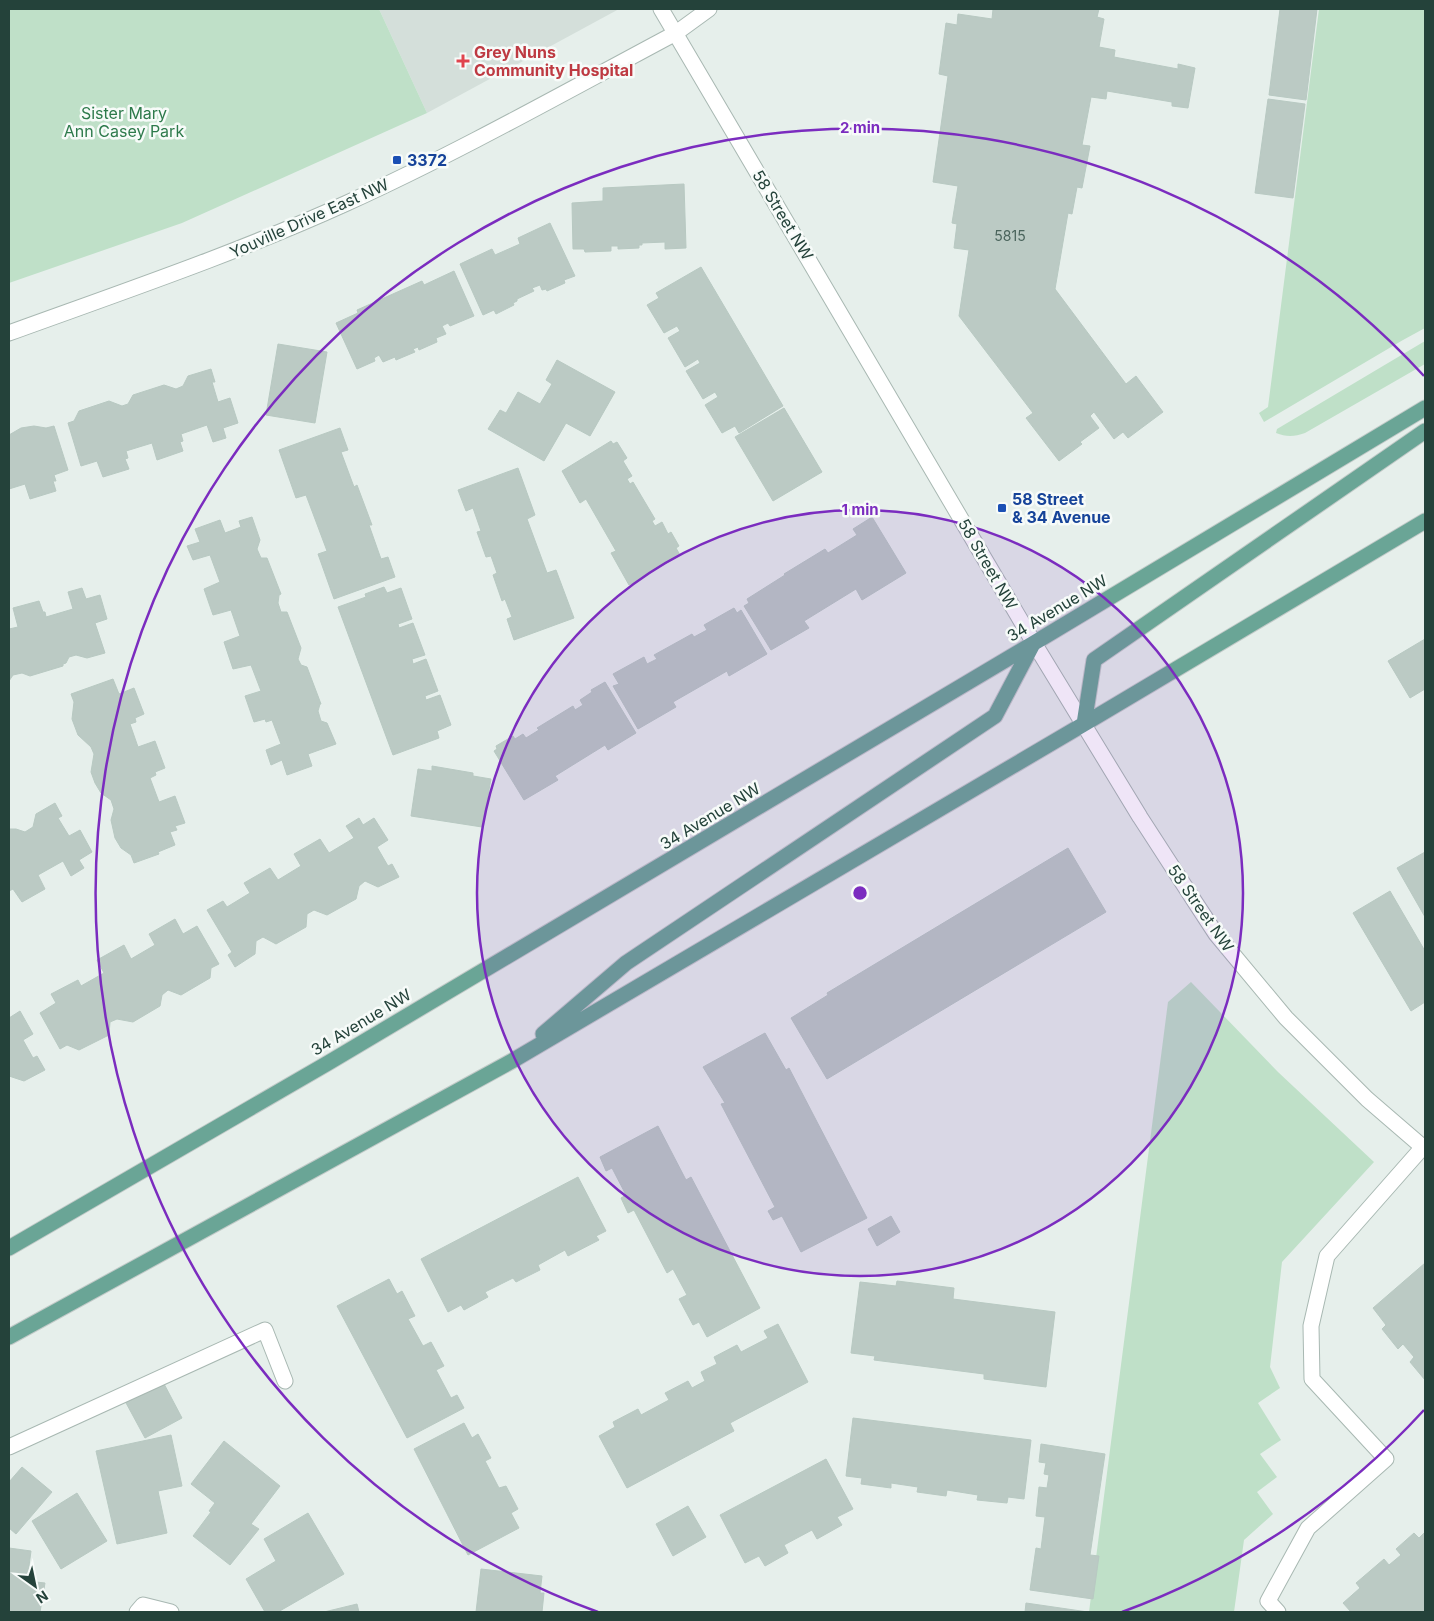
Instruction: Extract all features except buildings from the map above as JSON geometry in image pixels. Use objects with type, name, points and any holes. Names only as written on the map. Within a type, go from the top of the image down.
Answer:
[{"type":"main road","name":"34 Avenue NW","points":[[9,1248],[336,1058],[1425,408]]},
{"type":"main road","points":[[1084,724],[1094,660],[1425,431]]},
{"type":"main road","points":[[9,1337],[512,1061],[1425,521]]},
{"type":"main road","points":[[512,1061],[626,964],[995,716],[1034,643]]},
{"type":"street","name":"58 Street NW","points":[[661,9],[1034,643],[1140,817],[1216,934],[1286,1018],[1367,1099],[1424,1148]]},
{"type":"street","name":"Youville Drive East NW","points":[[9,333],[235,251],[347,203],[450,153],[676,33],[709,9]]},
{"type":"street","points":[[1278,1612],[1268,1601],[1308,1528],[1386,1459],[1312,1379],[1312,1326],[1327,1256],[1424,1148]]},
{"type":"street","points":[[9,1447],[265,1330],[285,1381]]},
{"type":"street","points":[[137,1612],[142,1605],[171,1612]]},
{"type":"shaded area","name":"Grey Nuns Community Hospital","points":[[379,9],[619,9],[427,113]]},
{"type":"green space","name":"Sister Mary Ann Casey Park","points":[[9,9],[379,9],[427,113],[182,223],[9,283]]},
{"type":"green space","points":[[1319,9],[1425,9],[1425,328],[1264,422],[1259,413],[1268,407]]},
{"type":"green space","points":[[1425,341],[1425,364],[1305,433],[1290,436],[1276,433],[1277,429]]},
{"type":"green space","points":[[1191,982],[1278,1072],[1374,1162],[1282,1262],[1270,1367],[1280,1388],[1258,1403],[1281,1440],[1260,1454],[1277,1477],[1257,1492],[1273,1514],[1244,1540],[1234,1612],[1089,1612],[1168,1002]]},
{"type":"place","name":"Grey Nuns Community Hospital","points":[[463,61]]},
{"type":"place","name":"3372","points":[[397,160]]},
{"type":"place","name":"58 Street & 34 Avenue","points":[[1002,508]]}]
